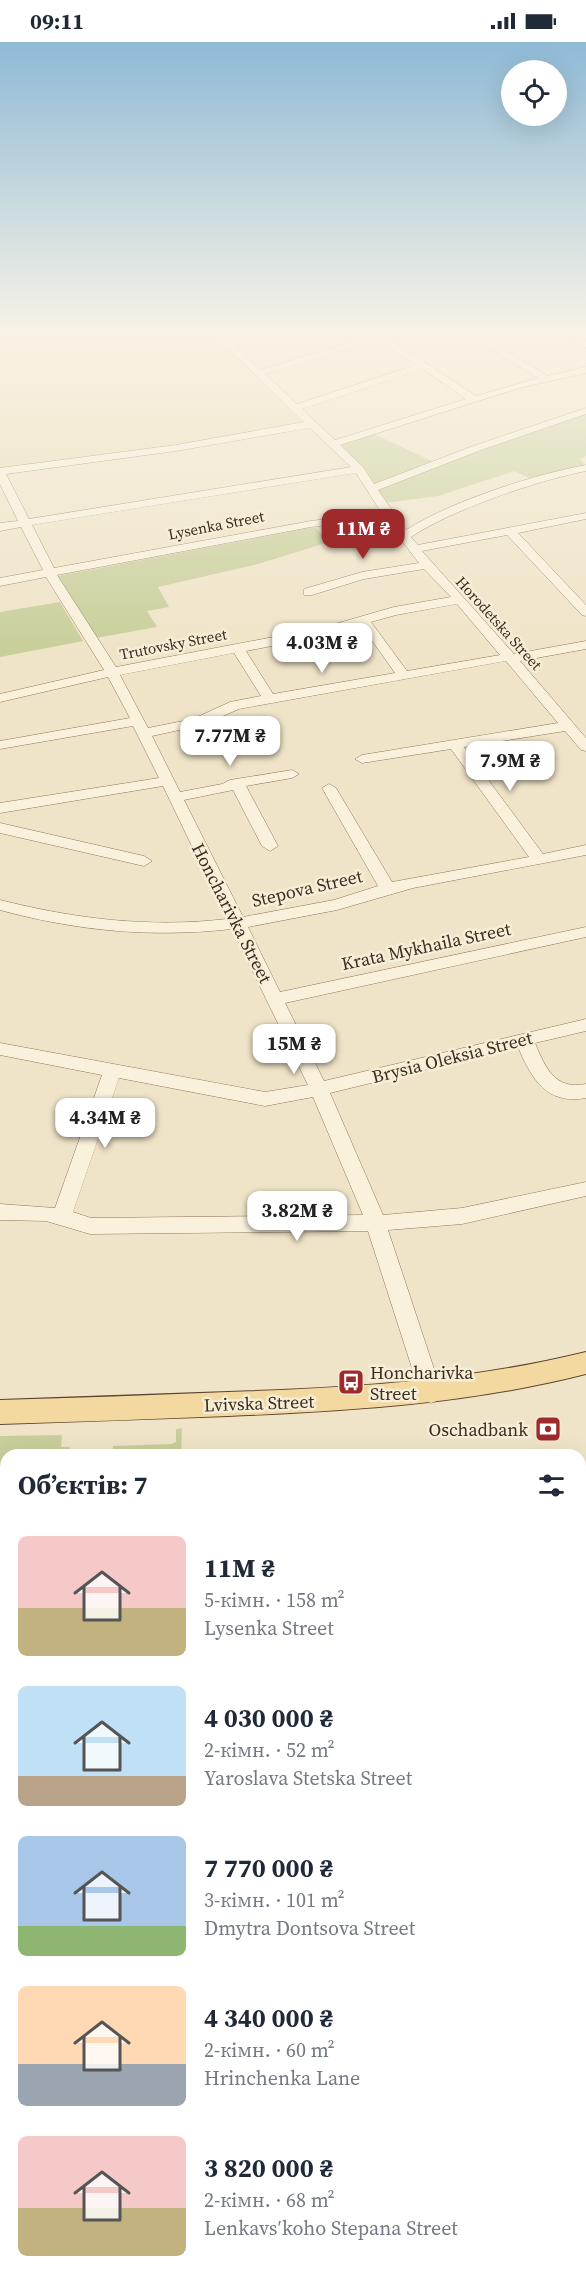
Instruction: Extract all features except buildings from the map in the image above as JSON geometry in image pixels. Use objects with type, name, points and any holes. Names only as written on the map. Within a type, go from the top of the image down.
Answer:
[{"type":"main road","name":"Lvivska Street","points":[[0,1412],[288,1402],[431,1393],[529,1379],[586,1363]]},
{"type":"street","points":[[111,672],[50,573],[0,472],[235,438]]},
{"type":"street","name":"Horodetska Street","points":[[327,438],[359,469],[373,488],[389,517],[427,565],[586,747]]},
{"type":"street","points":[[334,444],[354,438]]},
{"type":"street","points":[[373,488],[508,438]]},
{"type":"street","points":[[405,536],[418,526],[500,493],[553,474],[586,468]]},
{"type":"street","name":"Lysenka Street","points":[[0,527],[359,469]]},
{"type":"street","points":[[416,549],[586,516]]},
{"type":"street","name":"Lysenka Street","points":[[0,582],[311,524],[389,517]]},
{"type":"street","points":[[510,531],[586,612]]},
{"type":"street","points":[[308,591],[362,576],[427,565]]},
{"type":"street","name":"Trutovsky Street","points":[[0,698],[111,672],[365,622],[394,612],[458,600]]},
{"type":"street","points":[[365,622],[402,675]]},
{"type":"street","points":[[0,745],[197,722],[235,705],[586,645]]},
{"type":"street","points":[[238,648],[269,699]]},
{"type":"street","name":"Honcharivka Street","points":[[111,672],[141,727],[319,1089],[376,1223],[431,1393]]},
{"type":"street","points":[[362,759],[454,743],[586,727]]},
{"type":"street","points":[[454,743],[539,860]]},
{"type":"street","points":[[0,808],[171,789],[227,788],[237,783],[292,774]]},
{"type":"street","points":[[237,783],[270,846]]},
{"type":"street","points":[[329,788],[388,889]]},
{"type":"street","points":[[0,828],[144,861]]},
{"type":"street","name":"Stepova Street","points":[[0,904],[25,913],[128,929],[185,930],[236,924],[338,904],[388,889],[586,850]]},
{"type":"street","name":"Krata Mykhaila Street","points":[[275,999],[586,932]]},
{"type":"street","name":"Brysia Oleksia Street","points":[[0,1049],[265,1098],[319,1089],[586,1025]]},
{"type":"street","points":[[524,1039],[529,1051],[552,1085],[565,1092],[586,1091]]},
{"type":"street","points":[[62,1215],[113,1070]]},
{"type":"street","points":[[0,1212],[32,1211],[62,1215],[90,1226],[376,1223],[462,1216],[586,1189]]},
{"type":"shaded area","points":[[0,438],[225,438],[183,445],[0,469]]},
{"type":"green space","points":[[363,438],[382,438],[434,462],[375,485],[364,468],[339,445]]},
{"type":"green space","points":[[518,438],[586,438],[586,456],[580,459],[585,466],[529,478],[515,471],[438,496],[385,503],[377,488]]},
{"type":"green space","points":[[315,527],[329,542],[258,564],[158,587],[169,607],[147,611],[157,627],[96,638],[58,576]]},
{"type":"green space","points":[[60,602],[83,641],[0,657],[0,612]]},
{"type":"green space","points":[[182,1428],[181,1449],[113,1449],[113,1446],[172,1444],[176,1442],[176,1429]]},
{"type":"green space","points":[[62,1435],[61,1447],[70,1447],[70,1449],[0,1449],[0,1436]]},
{"type":"place","name":"Honcharivka Street","points":[[351,1382]]},
{"type":"place","name":"Oschadbank","points":[[548,1429]]}]
